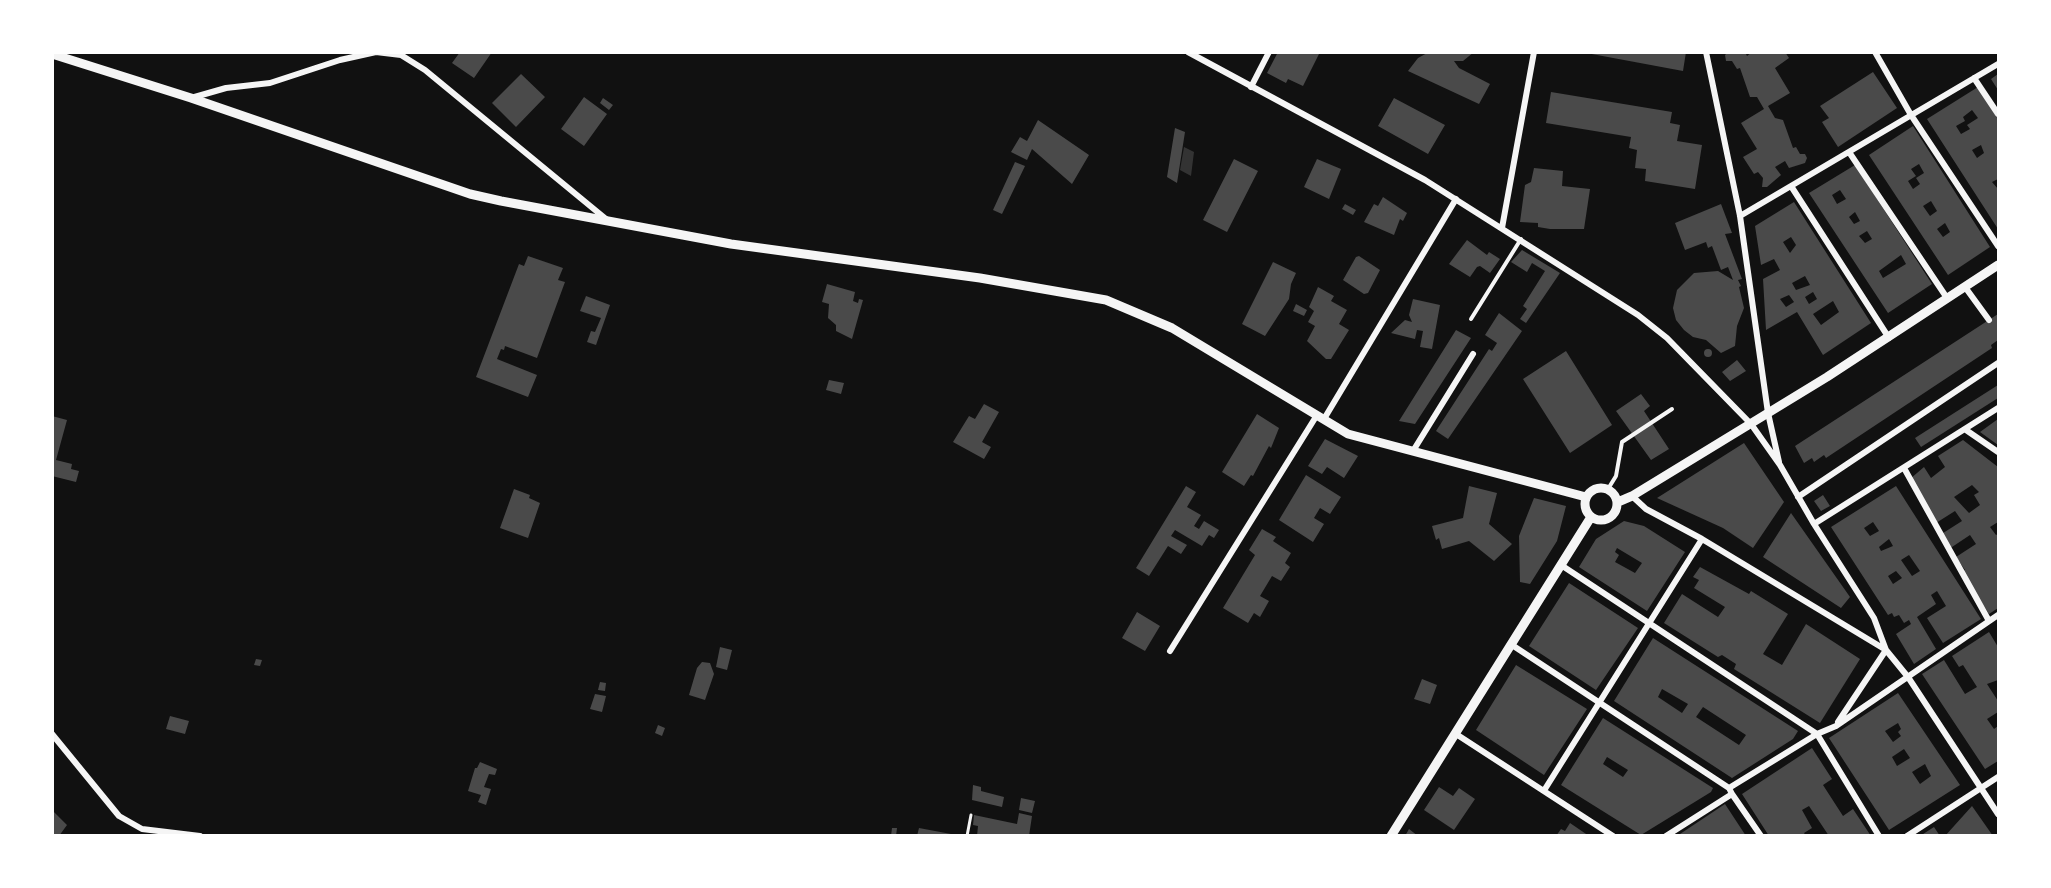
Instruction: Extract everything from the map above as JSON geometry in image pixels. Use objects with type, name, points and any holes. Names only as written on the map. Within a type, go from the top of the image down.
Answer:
[{"type":"street","points":[[191,98],[226,88],[270,83],[340,60],[376,52],[401,56],[425,70],[611,223]]},
{"type":"street","points":[[1188,52],[1456,198],[1638,315],[1667,338],[1751,423],[1780,465],[1814,524],[1874,618],[1886,650],[1908,677],[1998,814]]},
{"type":"street","points":[[1251,87],[1269,52]]},
{"type":"street","points":[[1502,228],[1534,52]]},
{"type":"street","points":[[1706,52],[1740,216],[1768,413],[1780,465]]},
{"type":"street","points":[[1875,52],[1911,115],[1998,246]]},
{"type":"street","points":[[52,54],[191,98],[470,194],[611,223],[731,244],[980,278],[1106,300],[1172,328],[1348,434],[1586,497]]},
{"type":"street","points":[[1740,216],[1998,64]]},
{"type":"street","points":[[1974,78],[1998,114]]},
{"type":"street","points":[[1849,152],[1947,298]]},
{"type":"street","points":[[1791,186],[1888,338]]},
{"type":"street","points":[[1170,651],[1321,417],[1456,198]]},
{"type":"street","points":[[1618,502],[1632,496],[1768,413],[1998,266]]},
{"type":"street","points":[[1965,287],[1989,320]]},
{"type":"street","points":[[1413,451],[1473,354]]},
{"type":"street","points":[[1798,497],[1998,363]]},
{"type":"street","points":[[1814,524],[1998,408]]},
{"type":"street","points":[[1966,430],[1998,452]]},
{"type":"street","points":[[1904,468],[1989,621]]},
{"type":"street","points":[[1595,488],[1608,489],[1618,502],[1616,510],[1607,519],[1599,520],[1591,517],[1586,510],[1586,497],[1595,488]]},
{"type":"street","points":[[1632,496],[1646,509],[1702,538],[1886,650]]},
{"type":"street","points":[[1391,836],[1591,517]]},
{"type":"street","points":[[1545,789],[1702,538]]},
{"type":"street","points":[[1561,565],[1817,734],[1879,836]]},
{"type":"street","points":[[1666,836],[1817,734],[1836,726],[1998,615]]},
{"type":"street","points":[[1512,645],[1731,791],[1761,836]]},
{"type":"street","points":[[1836,726],[1886,650]]},
{"type":"street","points":[[52,734],[125,819],[142,829],[200,836]]},
{"type":"street","points":[[1456,734],[1545,789],[1613,836]]},
{"type":"street","points":[[1907,836],[1998,777]]},
{"type":"lane","points":[[1471,319],[1521,239]]},
{"type":"lane","points":[[1608,489],[1616,476],[1622,442],[1672,410]]},
{"type":"path","points":[[967,836],[971,815]]},
{"type":"shaded area","points":[[1184,147],[1194,152],[1191,176],[1180,170]]},
{"type":"building","points":[[460,52],[492,52],[474,78],[452,63]]},
{"type":"building","points":[[1278,52],[1319,54],[1303,86],[1288,79],[1286,83],[1267,73]]},
{"type":"building","points":[[1429,52],[1474,52],[1463,61],[1454,61],[1459,68],[1490,84],[1479,104],[1408,71],[1418,58]]},
{"type":"building","points":[[1581,52],[1686,52],[1683,71]]},
{"type":"building","points":[[1728,52],[1745,52],[1747,56],[1752,52],[1785,52],[1789,58],[1775,68],[1790,93],[1768,106],[1775,118],[1783,120],[1793,148],[1796,147],[1800,154],[1805,154],[1807,158],[1805,163],[1789,168],[1785,161],[1775,167],[1781,175],[1767,187],[1762,187],[1763,178],[1758,172],[1754,174],[1743,157],[1757,149],[1741,123],[1764,109],[1757,97],[1750,97],[1740,68],[1737,69],[1732,61],[1726,61],[1725,55]]},
{"type":"building","points":[[1873,72],[1897,108],[1838,147],[1822,122],[1829,118],[1820,106]]},
{"type":"building","points":[[521,74],[545,97],[516,127],[492,103]]},
{"type":"building","points":[[1998,74],[1998,90],[1991,79]]},
{"type":"building","points":[[1978,87],[1998,119],[1998,179],[1992,182],[1998,189],[1998,229],[1927,119]],"holes":[[[1972,110],[1978,118],[1967,125],[1970,129],[1961,134],[1956,126],[1965,121],[1963,117]],[[1981,145],[1984,153],[1977,158],[1972,150]]]},
{"type":"building","points":[[1551,92],[1672,112],[1670,123],[1680,125],[1677,141],[1702,145],[1695,189],[1645,181],[1646,169],[1635,168],[1637,150],[1629,148],[1631,137],[1546,123]]},
{"type":"building","points":[[584,97],[607,114],[584,146],[561,129]]},
{"type":"building","points":[[603,98],[613,105],[609,110],[600,103]]},
{"type":"building","points":[[1394,98],[1445,125],[1428,154],[1378,126]]},
{"type":"building","points":[[1038,120],[1089,155],[1072,184],[1032,149],[1027,160],[1011,152],[1020,137],[1027,141]]},
{"type":"building","points":[[1913,126],[1990,247],[1948,275],[1869,155]],"holes":[[[1919,164],[1924,173],[1916,178],[1920,184],[1913,189],[1908,181],[1916,176],[1911,169]],[[1931,201],[1937,211],[1930,216],[1923,206]],[[1945,223],[1950,232],[1943,237],[1937,229]]]},
{"type":"building","points":[[1175,128],[1185,132],[1177,183],[1167,177]]},
{"type":"building","points":[[1234,159],[1258,171],[1227,232],[1203,220]]},
{"type":"building","points":[[1317,159],[1341,169],[1329,199],[1304,187]]},
{"type":"building","points":[[1015,162],[1025,166],[1002,214],[993,210]]},
{"type":"building","points":[[1855,165],[1932,284],[1888,313],[1809,193]],"holes":[[[1840,190],[1846,199],[1837,204],[1832,195]],[[1855,212],[1860,221],[1854,224],[1849,217]],[[1867,231],[1872,239],[1865,243],[1859,236]],[[1901,255],[1906,264],[1883,278],[1879,271]]]},
{"type":"building","points":[[1534,168],[1563,171],[1562,186],[1590,189],[1584,229],[1550,229],[1538,227],[1538,223],[1520,222],[1525,185],[1531,182]]},
{"type":"building","points":[[1383,197],[1407,213],[1403,221],[1400,219],[1394,235],[1364,222],[1374,204],[1378,206]]},
{"type":"building","points":[[1794,202],[1871,323],[1823,355],[1797,312],[1766,330],[1763,279],[1780,270],[1774,259],[1761,265],[1755,226]],"holes":[[[1791,237],[1796,245],[1790,253],[1783,242]],[[1805,276],[1810,285],[1796,290],[1792,283]],[[1813,292],[1817,299],[1809,304],[1805,297]],[[1789,295],[1794,302],[1786,307],[1780,299]],[[1833,301],[1839,312],[1821,325],[1813,314]]]},
{"type":"building","points":[[1345,204],[1356,210],[1353,215],[1342,209]]},
{"type":"building","points":[[1721,204],[1732,233],[1725,234],[1742,279],[1738,280],[1744,308],[1737,326],[1735,346],[1721,353],[1706,340],[1693,337],[1684,330],[1676,320],[1673,308],[1677,290],[1694,273],[1718,271],[1733,280],[1728,267],[1721,270],[1712,246],[1708,248],[1706,242],[1685,250],[1675,223]]},
{"type":"building","points":[[1467,240],[1487,255],[1489,252],[1500,259],[1490,273],[1480,266],[1470,277],[1449,264]]},
{"type":"building","points":[[1522,250],[1560,273],[1526,323],[1520,319],[1527,309],[1523,306],[1545,271],[1532,263],[1527,272],[1511,262]]},
{"type":"building","points":[[528,256],[563,268],[558,280],[565,282],[537,358],[505,346],[504,350],[501,349],[497,359],[537,375],[528,397],[476,377],[519,264],[524,266]]},
{"type":"building","points":[[1359,256],[1380,270],[1368,293],[1364,294],[1343,280],[1356,257]]},
{"type":"building","points":[[1273,262],[1296,273],[1291,284],[1289,299],[1265,336],[1242,324]]},
{"type":"building","points":[[827,284],[855,292],[853,301],[858,303],[859,299],[863,300],[852,339],[836,331],[836,325],[828,318],[829,304],[822,302]]},
{"type":"building","points":[[1318,287],[1334,296],[1331,301],[1347,310],[1339,324],[1349,330],[1331,359],[1326,359],[1307,341],[1315,326],[1308,322],[1314,311],[1309,307]]},
{"type":"building","points":[[586,296],[610,305],[596,345],[587,342],[591,331],[595,332],[601,318],[580,311]]},
{"type":"building","points":[[1413,299],[1440,305],[1432,349],[1420,347],[1423,331],[1417,330],[1415,339],[1391,333],[1405,320],[1412,322],[1409,315]]},
{"type":"building","points":[[1296,304],[1307,310],[1304,316],[1293,311]]},
{"type":"building","points":[[1499,313],[1522,331],[1448,439],[1436,431],[1489,349],[1492,351],[1497,343],[1485,335]]},
{"type":"building","points":[[1998,314],[1998,340],[1991,345],[1992,348],[1826,458],[1824,455],[1814,462],[1812,458],[1804,463],[1795,446]]},
{"type":"building","points":[[1456,330],[1471,338],[1415,424],[1399,421]]},
{"type":"building","points":[[1708,349],[1712,353],[1708,357],[1704,353]]},
{"type":"building","points":[[1566,351],[1612,425],[1570,453],[1523,379]]},
{"type":"building","points":[[1737,360],[1746,371],[1730,381],[1722,372]]},
{"type":"building","points":[[829,380],[844,383],[841,394],[826,390]]},
{"type":"building","points":[[1998,385],[1998,398],[1921,447],[1915,438]]},
{"type":"building","points":[[1641,394],[1650,406],[1644,411],[1669,449],[1651,460],[1616,411]]},
{"type":"building","points":[[984,404],[999,412],[982,442],[991,447],[984,459],[953,442],[969,416],[975,419]]},
{"type":"building","points":[[1257,414],[1279,428],[1271,448],[1269,446],[1253,476],[1251,475],[1244,486],[1222,472]]},
{"type":"building","points":[[52,416],[67,420],[56,460],[72,464],[71,469],[79,471],[76,482],[52,476]]},
{"type":"building","points":[[1998,419],[1998,445],[1980,432]]},
{"type":"building","points":[[1325,439],[1358,456],[1344,478],[1327,467],[1322,474],[1308,466]]},
{"type":"building","points":[[1963,440],[1998,467],[1998,522],[1990,527],[1996,535],[1998,534],[1998,608],[1989,614],[1962,571],[1965,570],[1956,557],[1976,544],[1970,535],[1949,549],[1940,535],[1962,521],[1955,511],[1936,523],[1910,479],[1924,467],[1931,478],[1945,467],[1938,456]],"holes":[[[1972,485],[1979,492],[1974,495],[1980,505],[1969,513],[1954,497]]]},
{"type":"building","points":[[1744,443],[1784,502],[1753,548],[1723,528],[1657,498]]},
{"type":"building","points":[[1306,475],[1341,497],[1330,514],[1320,508],[1314,518],[1324,524],[1313,542],[1279,520]]},
{"type":"building","points":[[1186,486],[1196,492],[1187,507],[1201,515],[1194,526],[1199,529],[1204,521],[1219,530],[1214,538],[1209,535],[1202,546],[1175,530],[1171,536],[1187,545],[1181,554],[1168,546],[1149,576],[1136,568]]},
{"type":"building","points":[[1469,486],[1497,493],[1489,524],[1512,544],[1494,561],[1469,541],[1442,549],[1439,538],[1436,540],[1432,526],[1463,518]]},
{"type":"building","points":[[1896,486],[1981,619],[1943,643],[1927,618],[1946,606],[1937,591],[1931,595],[1936,604],[1917,617],[1936,649],[1914,664],[1896,634],[1911,624],[1909,620],[1904,623],[1899,615],[1894,617],[1892,613],[1888,615],[1831,527]],"holes":[[[1873,522],[1879,531],[1870,536],[1864,528]],[[1889,539],[1893,546],[1881,551],[1879,547]],[[1909,555],[1920,571],[1912,576],[1901,560]],[[1896,571],[1902,578],[1893,584],[1888,576]]]},
{"type":"building","points":[[514,489],[530,495],[529,498],[540,503],[528,538],[500,528]]},
{"type":"building","points":[[1823,495],[1830,506],[1821,511],[1814,501]]},
{"type":"building","points":[[1534,498],[1566,506],[1557,541],[1530,584],[1520,582],[1519,536]]},
{"type":"building","points":[[1791,513],[1850,597],[1841,608],[1763,557]]},
{"type":"building","points":[[1624,521],[1644,526],[1685,552],[1647,611],[1579,567],[1596,539]],"holes":[[[1617,548],[1642,563],[1635,573],[1615,562],[1619,555],[1615,552]]]},
{"type":"building","points":[[1262,529],[1276,537],[1273,541],[1291,553],[1285,563],[1290,567],[1281,581],[1272,576],[1260,596],[1269,601],[1260,617],[1254,613],[1248,623],[1223,608],[1255,555],[1249,550]]},
{"type":"building","points":[[1700,567],[1749,594],[1751,591],[1788,614],[1763,654],[1782,665],[1806,624],[1860,659],[1820,723],[1734,669],[1736,664],[1722,655],[1718,657],[1664,623],[1682,594],[1718,617],[1725,607],[1694,588],[1699,580],[1693,577]]},
{"type":"building","points":[[1569,583],[1638,628],[1596,690],[1529,646]]},
{"type":"building","points":[[1137,612],[1160,626],[1145,651],[1122,638]]},
{"type":"building","points":[[1989,632],[1998,647],[1998,680],[1987,684],[1998,701],[1998,712],[1987,719],[1994,729],[1998,726],[1998,761],[1985,769],[1922,674],[1944,660],[1965,694],[1977,687],[1963,665],[1959,667],[1952,656]]},
{"type":"building","points":[[1653,638],[1798,731],[1793,739],[1732,778],[1614,701]],"holes":[[[1662,689],[1688,704],[1682,713],[1658,697]],[[1703,707],[1746,735],[1739,745],[1696,717]]]},
{"type":"building","points":[[720,647],[732,650],[727,670],[716,667]]},
{"type":"building","points":[[256,659],[262,660],[260,666],[254,665]]},
{"type":"building","points":[[702,662],[710,663],[714,674],[705,700],[689,695],[697,668]]},
{"type":"building","points":[[1516,665],[1587,709],[1544,775],[1476,730]]},
{"type":"building","points":[[1422,679],[1437,685],[1430,704],[1414,699]]},
{"type":"building","points":[[600,682],[606,683],[605,691],[598,690]]},
{"type":"building","points":[[1898,693],[1960,785],[1889,830],[1829,738]],"holes":[[[1898,723],[1901,729],[1898,732],[1901,736],[1893,742],[1885,731]],[[1904,749],[1910,758],[1897,766],[1892,757]],[[1925,764],[1931,776],[1920,784],[1912,772]]]},
{"type":"building","points":[[595,694],[606,696],[602,712],[590,709]]},
{"type":"building","points":[[170,716],[189,721],[185,734],[166,729]]},
{"type":"building","points":[[1603,718],[1713,788],[1711,792],[1641,835],[1561,785]],"holes":[[[1607,757],[1628,770],[1623,777],[1603,764]]]},
{"type":"building","points":[[658,725],[665,728],[662,736],[655,733]]},
{"type":"building","points":[[1812,748],[1832,779],[1823,785],[1843,816],[1853,809],[1871,836],[1829,836],[1809,806],[1802,810],[1812,828],[1804,833],[1806,836],[1769,836],[1742,794]]},
{"type":"building","points":[[480,762],[497,769],[495,775],[489,774],[484,787],[491,789],[486,805],[478,802],[481,795],[468,791],[475,768]]},
{"type":"building","points":[[973,785],[981,787],[981,791],[1004,797],[1002,807],[972,800]]},
{"type":"building","points":[[1439,787],[1453,796],[1459,788],[1475,799],[1454,830],[1424,810]]},
{"type":"building","points":[[1021,798],[1035,801],[1032,813],[1019,810]]},
{"type":"building","points":[[1725,804],[1746,836],[1677,836]]},
{"type":"building","points":[[1972,806],[1993,836],[1945,836]]},
{"type":"building","points":[[52,810],[67,825],[59,836],[52,836]]},
{"type":"building","points":[[1019,813],[1032,816],[1029,836],[977,836],[978,826],[973,825],[974,815],[1017,824]]},
{"type":"building","points":[[1570,823],[1589,836],[1556,836],[1561,829],[1565,831]]},
{"type":"building","points":[[1934,827],[1940,836],[1920,836]]},
{"type":"building","points":[[892,828],[897,828],[896,836],[891,836]]},
{"type":"building","points":[[919,828],[951,834],[951,836],[917,836]]},
{"type":"building","points":[[1409,829],[1418,836],[1405,836]]}]
